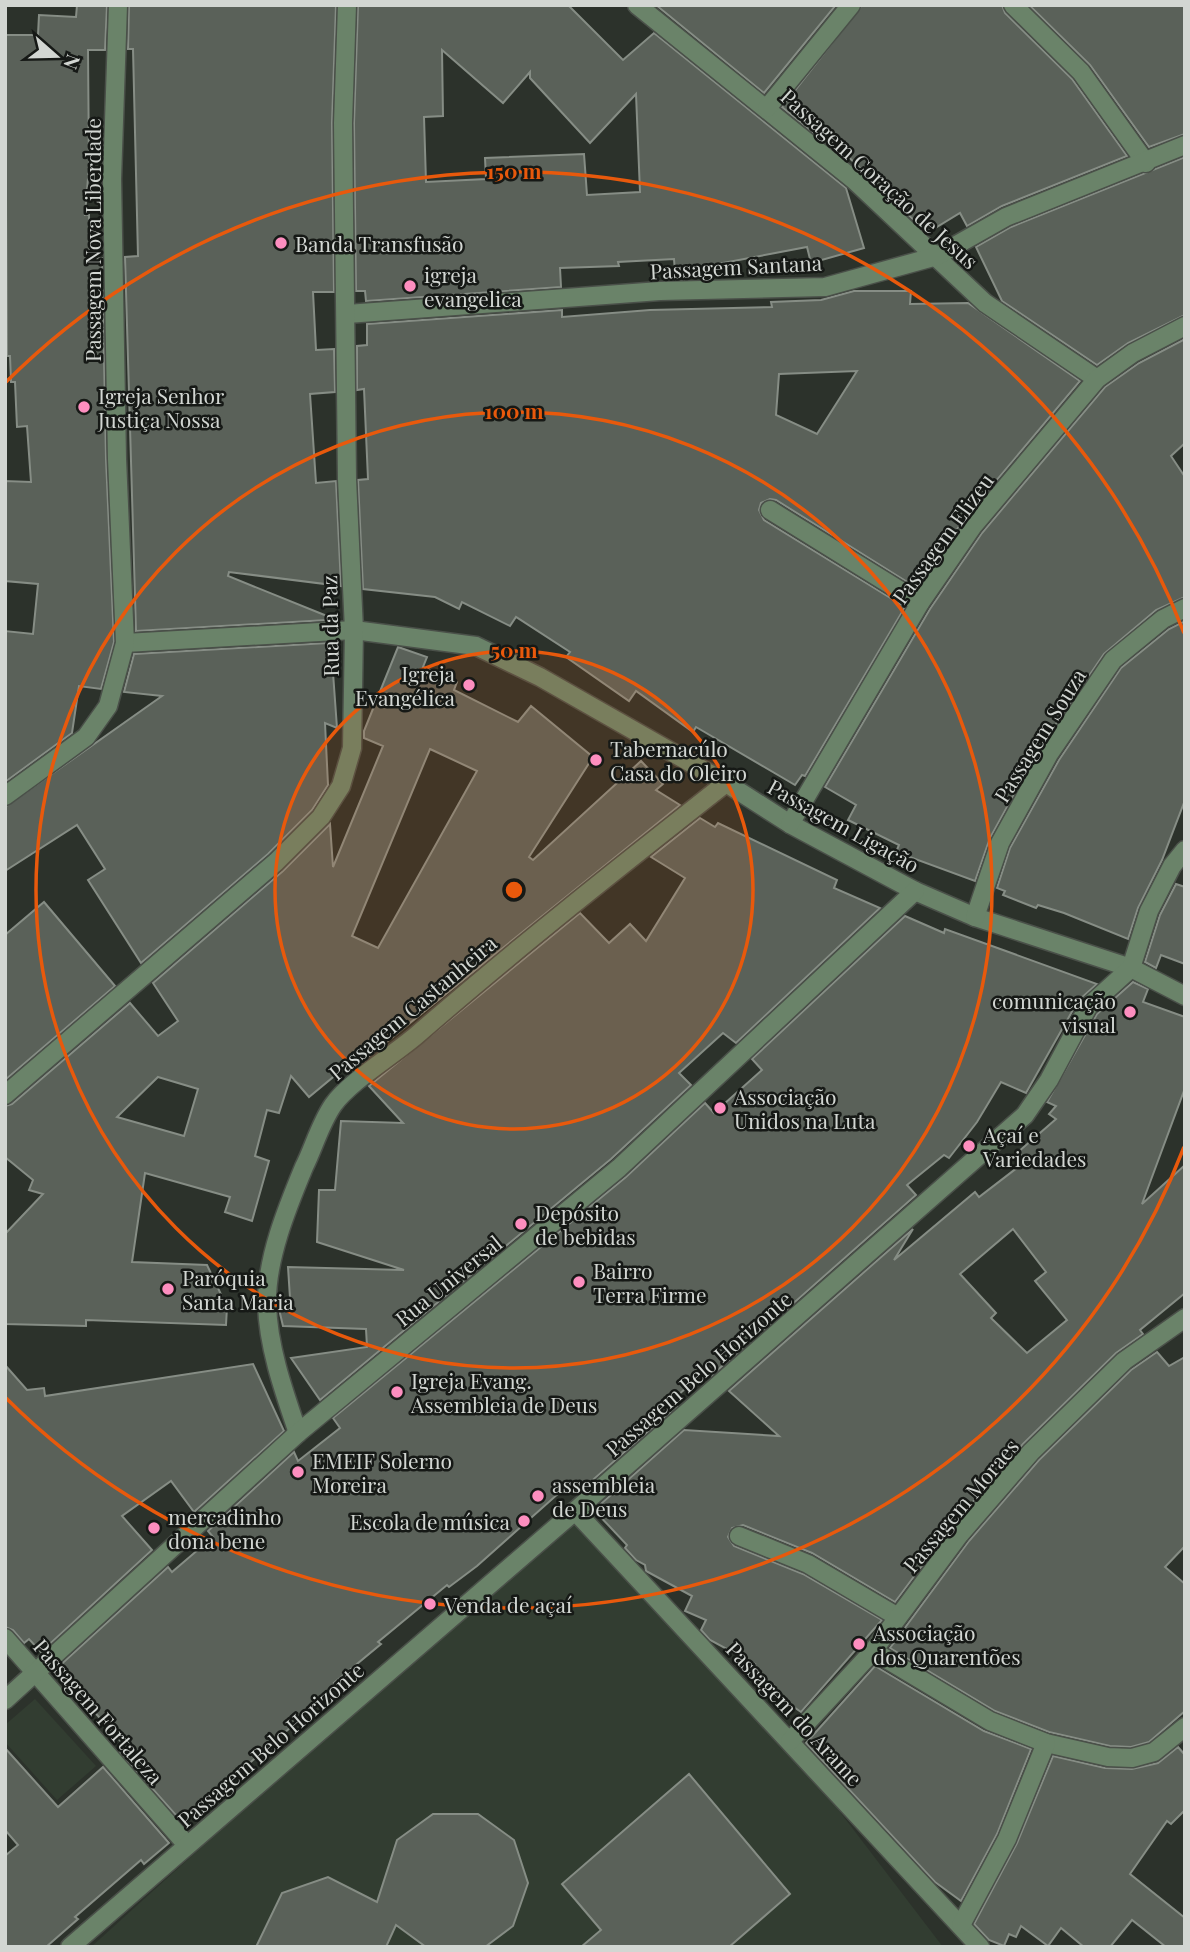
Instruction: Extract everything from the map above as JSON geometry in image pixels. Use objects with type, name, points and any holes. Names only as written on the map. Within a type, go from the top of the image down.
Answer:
[{"type":"street","name":"Passagem Nova Liberdade","points":[[5,796],[86,737],[108,706],[125,643],[117,459],[113,179],[118,5]]},
{"type":"street","name":"Rua da Paz","points":[[5,1095],[276,862],[321,817],[341,786],[352,748],[354,630],[347,479],[343,123],[348,5]]},
{"type":"street","name":"Passagem Coração de Jesus","points":[[637,5],[855,180],[985,303],[1097,379]]},
{"type":"street","points":[[767,108],[851,5]]},
{"type":"street","points":[[1013,5],[1081,72],[1146,163]]},
{"type":"street","name":"Passagem Santana","points":[[346,314],[660,291],[825,287],[937,256],[1006,217],[1146,163],[1185,145]]},
{"type":"street","name":"Passagem Elizeu","points":[[790,824],[920,603],[973,526],[1097,379],[1133,353],[1185,326]]},
{"type":"street","points":[[770,510],[920,603]]},
{"type":"street","name":"Passagem Souza","points":[[975,917],[1000,843],[1056,743],[1113,660],[1163,620],[1185,608]]},
{"type":"street","name":"Passagem Ligação","points":[[125,643],[354,630],[476,646],[540,677],[726,783],[790,824],[915,891],[975,917],[1130,968],[1185,996]]},
{"type":"street","name":"Passagem Castanheira","points":[[298,1433],[270,1335],[267,1304],[281,1230],[296,1187],[332,1107],[344,1093],[401,1048],[512,952],[726,783]]},
{"type":"street","points":[[1130,968],[1149,911],[1172,866],[1185,850]]},
{"type":"street","name":"Rua Universal","points":[[5,1700],[298,1433],[619,1168],[915,891]]},
{"type":"street","name":"Passagem Belo Horizonte","points":[[70,1947],[575,1511],[1025,1115],[1049,1080],[1087,1007],[1130,968]]},
{"type":"street","name":"Passagem Moraes","points":[[790,1741],[873,1651],[960,1534],[1031,1452],[1124,1361],[1185,1318]]},
{"type":"street","name":"Passagem do Arame","points":[[575,1511],[980,1947]]},
{"type":"street","points":[[739,1536],[808,1564],[898,1617]]},
{"type":"street","name":"Passagem Fortaleza","points":[[5,1638],[187,1845]]},
{"type":"street","points":[[873,1651],[990,1721],[1046,1742],[1108,1757],[1132,1759],[1154,1752],[1185,1727]]},
{"type":"street","points":[[961,1925],[1007,1839],[1046,1742]]},
{"type":"shaded area","points":[[573,1511],[837,1808],[943,1947],[91,1947]]},
{"type":"shaded area","points":[[35,1699],[96,1766],[57,1800],[5,1742],[5,1725]]},
{"type":"building","points":[[77,5],[107,5],[105,50],[88,50],[89,166],[85,215],[89,215],[89,258],[102,258],[106,459],[114,642],[101,689],[79,686],[72,733],[5,782],[5,631],[33,634],[38,584],[5,581],[5,481],[31,482],[27,426],[17,427],[15,382],[11,382],[10,356],[7,356],[5,35],[38,35],[39,15],[76,17]]},
{"type":"building","points":[[129,5],[336,5],[332,123],[334,292],[313,292],[316,350],[334,349],[335,392],[310,394],[316,483],[336,481],[341,586],[229,572],[228,576],[327,616],[327,620],[136,631],[125,257],[138,256],[133,49],[128,49]]},
{"type":"building","points":[[358,5],[568,5],[623,60],[654,33],[846,188],[864,248],[811,263],[807,247],[675,272],[674,259],[618,262],[619,266],[560,268],[561,287],[366,301],[365,291],[356,291],[354,123]],"holes":[[[442,50],[503,103],[530,72],[530,78],[590,143],[636,94],[640,192],[587,195],[584,154],[485,158],[486,179],[426,182],[424,117],[443,116]]]},
{"type":"building","points":[[656,5],[836,5],[764,93]]},
{"type":"building","points":[[862,5],[1002,5],[1005,13],[1072,79],[1127,156],[1002,206],[967,226],[960,213],[927,233],[832,141],[835,150],[782,107]]},
{"type":"building","points":[[1029,5],[1185,5],[1185,134],[1149,147],[1090,65]]},
{"type":"building","points":[[1185,157],[1185,315],[1128,343],[1097,365],[1002,301],[976,247],[1011,227]]},
{"type":"building","points":[[854,291],[911,291],[910,304],[968,303],[1080,381],[964,519],[917,588],[776,500],[770,499],[761,503],[759,510],[764,520],[905,607],[805,776],[802,775],[795,785],[696,727],[693,732],[636,691],[629,701],[566,657],[570,652],[516,617],[510,626],[462,602],[459,609],[435,597],[363,589],[358,480],[368,479],[364,389],[357,390],[357,346],[367,345],[367,324],[562,310],[562,317],[650,310],[772,307],[771,302],[821,300]],"holes":[[[857,371],[817,434],[776,415],[779,374]]]},
{"type":"building","points":[[1185,339],[1185,443],[1171,456],[1185,477],[1185,597],[1156,610],[1104,654],[1039,749],[990,838],[975,881],[896,852],[899,845],[848,820],[856,805],[825,787],[930,609],[982,533],[1105,387],[1139,363]]},
{"type":"building","points":[[1185,621],[1185,800],[1162,860],[1138,908],[1128,939],[1064,913],[1038,905],[1036,908],[1003,895],[1005,891],[997,888],[1010,848],[1059,760],[1121,668],[1169,629]]},
{"type":"building","points":[[328,643],[331,645],[337,728],[325,723],[328,785],[312,810],[268,854],[141,963],[88,880],[105,869],[77,825],[5,871],[5,807],[162,696],[124,692],[134,654]]},
{"type":"building","points":[[398,647],[427,657],[423,667],[457,682],[454,690],[518,722],[531,706],[593,757],[529,857],[533,860],[641,761],[663,784],[656,790],[680,805],[353,1069],[349,1064],[309,1097],[291,1076],[279,1113],[267,1110],[255,1156],[269,1161],[252,1221],[225,1212],[230,1197],[145,1173],[132,1262],[207,1265],[227,1307],[226,1325],[86,1320],[86,1326],[5,1324],[5,1234],[43,1194],[29,1190],[33,1180],[5,1157],[5,1106],[12,1104],[130,1003],[158,1036],[178,1021],[153,983],[283,871],[330,824],[333,867],[383,746],[364,738],[364,731]],"holes":[[[430,749],[477,771],[378,948],[352,936]],[[158,1077],[198,1089],[184,1136],[117,1117]]]},
{"type":"building","points":[[700,818],[715,827],[718,823],[837,880],[834,888],[880,908],[736,1043],[723,1033],[679,1073],[691,1085],[611,1159],[320,1400],[291,1358],[367,1347],[366,1329],[283,1326],[278,1305],[290,1298],[288,1267],[404,1270],[317,1242],[319,1190],[335,1190],[341,1121],[403,1123],[369,1086],[580,913],[609,943],[630,924],[646,941],[685,878],[651,857]]},
{"type":"building","points":[[1176,884],[1185,887],[1185,964],[1161,955],[1156,968],[1145,962],[1160,915]]},
{"type":"building","points":[[44,902],[115,986],[5,1080],[5,935]]},
{"type":"building","points":[[905,916],[944,933],[945,929],[1097,984],[1078,1001],[1026,1093],[1001,1082],[977,1122],[949,1158],[944,1155],[907,1185],[916,1195],[711,1376],[706,1371],[678,1395],[677,1406],[578,1493],[569,1484],[477,1566],[449,1587],[447,1585],[378,1642],[381,1644],[334,1683],[337,1687],[182,1822],[120,1752],[124,1745],[56,1669],[168,1567],[172,1572],[213,1537],[208,1531],[294,1452],[298,1461],[340,1428],[333,1418],[626,1177],[705,1103],[714,1113],[762,1070],[752,1059]]},
{"type":"building","points":[[1133,982],[1148,989],[1143,1002],[1185,1017],[1185,1088],[1142,1204],[1185,1165],[1185,1293],[1140,1330],[1143,1334],[1116,1353],[1023,1444],[951,1527],[895,1602],[812,1553],[743,1525],[732,1528],[728,1537],[734,1546],[803,1574],[882,1620],[801,1712],[771,1691],[775,1686],[750,1671],[755,1664],[710,1640],[701,1630],[706,1620],[685,1611],[692,1596],[646,1571],[645,1565],[636,1560],[625,1548],[627,1545],[594,1510],[684,1430],[779,1436],[729,1391],[913,1229],[894,1260],[975,1192],[979,1197],[1026,1161],[1018,1152],[1056,1119],[1049,1114],[1056,1106],[1047,1102],[1097,1014]],"holes":[[[1013,1229],[1046,1272],[1035,1281],[1067,1320],[1027,1353],[991,1318],[996,1313],[960,1274]]]},
{"type":"building","points":[[1157,1352],[1169,1366],[1185,1357],[1185,1546],[1165,1567],[1185,1584],[1185,1711],[1149,1742],[1131,1747],[1110,1746],[1049,1732],[995,1711],[890,1648],[969,1541],[1039,1460],[1131,1370]]},
{"type":"building","points":[[253,1364],[284,1431],[194,1512],[171,1481],[122,1516],[152,1550],[41,1652],[29,1639],[24,1643],[13,1630],[5,1627],[5,1365],[27,1390],[44,1388],[45,1396]]},
{"type":"building","points":[[875,1666],[984,1731],[1031,1749],[997,1834],[961,1901],[935,1882],[806,1743]]},
{"type":"building","points":[[1178,1747],[1185,1755],[1185,1810],[1171,1824],[1167,1821],[1130,1874],[1185,1918],[1185,1947],[1166,1947],[1132,1920],[1110,1947],[1084,1947],[1061,1928],[1048,1946],[1021,1926],[1016,1937],[1009,1934],[1004,1946],[989,1940],[974,1924],[1017,1843],[1053,1756],[1105,1768],[1132,1769],[1158,1763]]},
{"type":"building","points":[[5,1748],[58,1807],[103,1767],[169,1843],[144,1864],[141,1860],[75,1917],[78,1919],[46,1947],[5,1947],[5,1856],[18,1845],[5,1830]]},
{"type":"building","points":[[689,1774],[790,1894],[729,1947],[581,1947],[601,1930],[562,1884]]},
{"type":"building","points":[[433,1814],[478,1814],[514,1840],[528,1883],[513,1926],[485,1947],[426,1947],[396,1925],[386,1947],[256,1947],[282,1893],[328,1877],[377,1902],[397,1840]]},
{"type":"place","name":"Banda Transfusão","points":[[281,243]]},
{"type":"place","name":"igreja evangelica","points":[[410,286]]},
{"type":"place","name":"Igreja Senhor Justiça Nossa","points":[[84,407]]},
{"type":"place","name":"Igreja Evangélica","points":[[469,685]]},
{"type":"place","name":"Tabernacúlo Casa do Oleiro","points":[[596,760]]},
{"type":"place","name":"comunicação visual","points":[[1130,1012]]},
{"type":"place","name":"Associação Unidos na Luta","points":[[720,1108]]},
{"type":"place","name":"Açaí e Variedades","points":[[969,1146]]},
{"type":"place","name":"Depósito de bebidas","points":[[521,1224]]},
{"type":"place","name":"Bairro Terra Firme","points":[[579,1282]]},
{"type":"place","name":"Paróquia Santa Maria","points":[[168,1289]]},
{"type":"place","name":"Igreja Evang. Assembleia de Deus","points":[[397,1392]]},
{"type":"place","name":"EMEIF Solerno Moreira","points":[[298,1472]]},
{"type":"place","name":"assembleia de Deus","points":[[538,1496]]},
{"type":"place","name":"Escola de música","points":[[524,1521]]},
{"type":"place","name":"mercadinho dona bene","points":[[154,1528]]},
{"type":"place","name":"Venda de açaí","points":[[430,1604]]},
{"type":"place","name":"Associação dos Quarentões","points":[[859,1644]]}]
